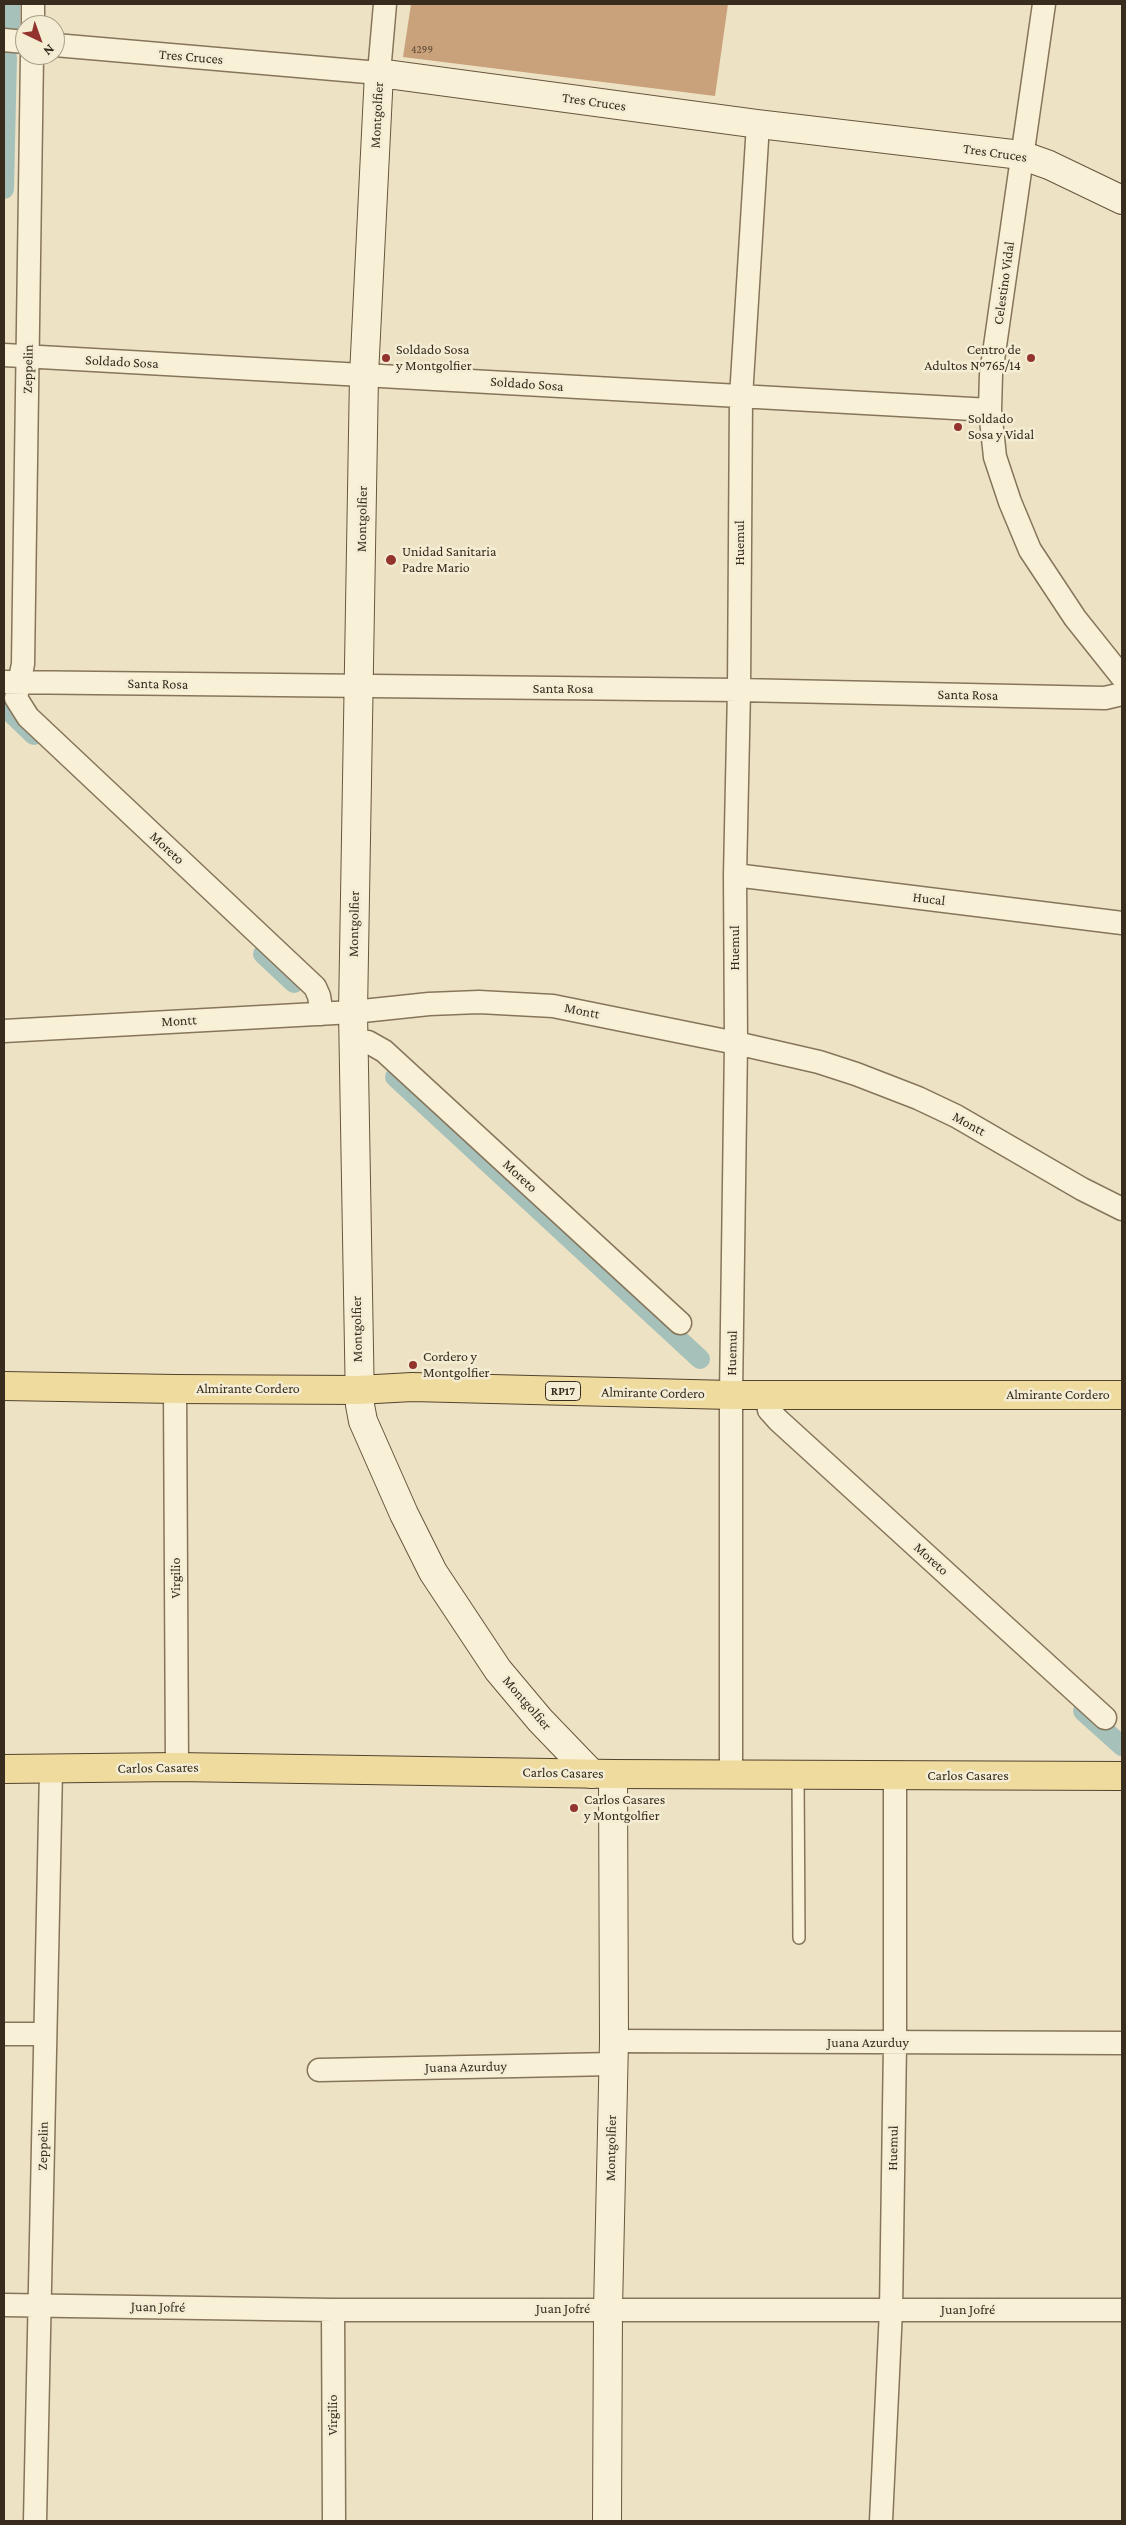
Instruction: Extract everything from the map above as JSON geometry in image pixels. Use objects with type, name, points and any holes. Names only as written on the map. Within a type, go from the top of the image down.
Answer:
[{"type":"main road","name":"Almirante Cordero","points":[[4,1386],[358,1390],[422,1387],[731,1395],[1122,1396]]},
{"type":"main road","name":"Carlos Casares","points":[[4,1769],[177,1768],[603,1774],[1122,1776]]},
{"type":"street","name":"Montgolfier","points":[[385,4],[379,73],[364,375],[353,1012],[358,1390],[363,1421],[404,1514],[433,1572],[498,1670],[540,1720],[603,1774],[613,2052],[608,2309],[607,2521]]},
{"type":"street","name":"Celestino Vidal","points":[[1044,4],[991,374],[990,410],[995,457],[1010,502],[1030,550],[1075,618],[1122,677]]},
{"type":"street","name":"Tres Cruces","points":[[65,46],[379,73],[758,124],[1021,156],[1049,165],[1122,200]]},
{"type":"street","name":"Zeppelin","points":[[12,682],[23,664],[32,65]]},
{"type":"street","name":"Huemul","points":[[731,1773],[731,1395],[741,397],[758,124]]},
{"type":"street","name":"Soldado Sosa","points":[[4,355],[990,410]]},
{"type":"street","name":"Santa Rosa","points":[[12,682],[739,690],[1105,698],[1122,694]]},
{"type":"street","name":"Moreto","points":[[12,682],[16,698],[28,717],[314,987],[319,996],[322,1014]]},
{"type":"street","name":"Hucal","points":[[735,875],[1122,923]]},
{"type":"street","name":"Montt","points":[[4,1031],[322,1014],[428,1004],[479,1002],[536,1004],[578,1010],[819,1062],[918,1098],[956,1116],[1082,1189],[1122,1209]]},
{"type":"street","name":"Moreto","points":[[353,1041],[368,1042],[384,1051],[680,1323]]},
{"type":"street","name":"Virgilio","points":[[175,1389],[177,1768]]},
{"type":"street","name":"Moreto","points":[[767,1395],[769,1410],[778,1420],[1105,1718]]},
{"type":"street","name":"Zeppelin","points":[[35,2521],[51,1770]]},
{"type":"street","name":"Huemul","points":[[881,2521],[891,2310],[895,2043],[895,1775]]},
{"type":"street","points":[[4,2034],[44,2034]]},
{"type":"street","name":"Juana Azurduy","points":[[319,2070],[613,2052],[895,2043],[1122,2043]]},
{"type":"street","name":"Juan Jofré","points":[[4,2305],[333,2310],[1122,2310]]},
{"type":"street","name":"Virgilio","points":[[333,2310],[334,2521]]},
{"type":"lane","points":[[798,1774],[799,1938]]},
{"type":"building","points":[[411,4],[728,4],[715,96],[403,57]]},
{"type":"waterway","points":[[10,4],[10,24]]},
{"type":"waterway","points":[[4,189],[7,57]]},
{"type":"waterway","points":[[8,710],[34,735]]},
{"type":"waterway","points":[[263,954],[294,983]]},
{"type":"waterway","points":[[395,1077],[700,1359]]},
{"type":"waterway","points":[[1083,1711],[1122,1746]]},
{"type":"place","name":"Soldado Sosa y Montgolfier","points":[[386,358]]},
{"type":"place","name":"Centro de Adultos Nº765/14","points":[[1031,358]]},
{"type":"place","name":"Soldado Sosa y Vidal","points":[[958,427]]},
{"type":"place","name":"Unidad Sanitaria Padre Mario","points":[[391,560]]},
{"type":"place","name":"Cordero y Montgolfier","points":[[413,1365]]},
{"type":"place","name":"Carlos Casares y Montgolfier","points":[[574,1808]]}]
